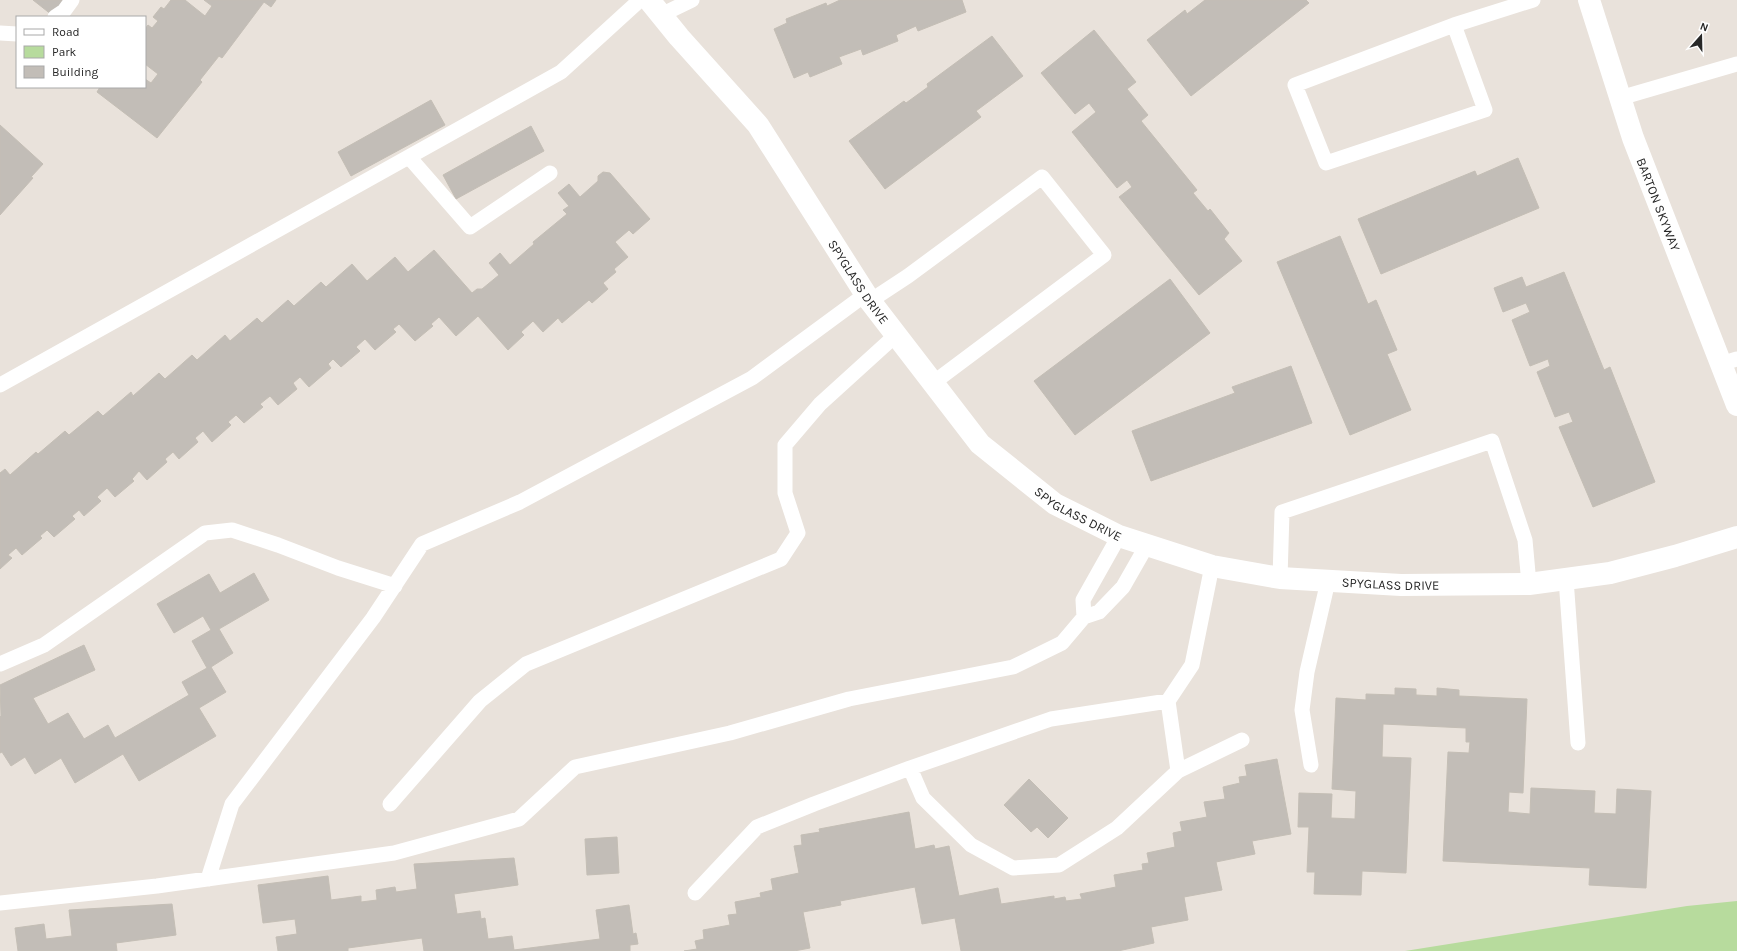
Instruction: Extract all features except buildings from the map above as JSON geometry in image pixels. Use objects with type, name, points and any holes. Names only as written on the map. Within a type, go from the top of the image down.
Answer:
[{"type":"street","name":"BARTON SKYWAY","points":[[1589,0],[1633,138],[1729,361],[1737,405]]},
{"type":"street","name":"SPYGLASS DRIVE","points":[[655,7],[758,125],[868,298],[980,444],[1055,504],[1119,536],[1212,566],[1280,578],[1401,585],[1529,584],[1610,573],[1676,556],[1737,537]]},
{"type":"lane","points":[[56,16],[64,11],[72,0]]},
{"type":"lane","points":[[0,385],[561,72],[640,0]]},
{"type":"lane","points":[[655,7],[692,0]]},
{"type":"lane","points":[[1454,25],[1485,110],[1326,163],[1295,84],[1454,25],[1532,0]]},
{"type":"lane","points":[[0,33],[16,34]]},
{"type":"lane","points":[[1620,98],[1737,64]]},
{"type":"lane","points":[[409,157],[470,227],[550,173]]},
{"type":"lane","points":[[208,879],[232,804],[373,618],[422,544],[520,502],[752,378],[868,298],[908,276],[1042,177],[1104,255],[933,383]]},
{"type":"lane","points":[[390,804],[480,701],[526,664],[780,559],[798,532],[785,493],[785,445],[820,404],[896,335]]},
{"type":"lane","points":[[1280,578],[1282,512],[1492,441],[1525,540],[1529,584]]},
{"type":"lane","points":[[0,664],[44,645],[205,533],[232,530],[278,545],[338,568],[395,586]]},
{"type":"lane","points":[[1084,617],[1083,600],[1119,536]]},
{"type":"lane","points":[[0,903],[157,886],[394,853],[519,819],[575,767],[730,733],[849,699],[1013,667],[1062,643],[1084,617],[1099,612],[1123,587],[1147,545]]},
{"type":"lane","points":[[1178,771],[1168,701],[1192,665],[1212,566]]},
{"type":"lane","points":[[1566,579],[1578,743]]},
{"type":"lane","points":[[1311,765],[1302,710],[1307,672],[1328,581]]},
{"type":"lane","points":[[694,893],[758,828],[814,804],[910,768],[1051,719],[1168,701]]},
{"type":"lane","points":[[910,768],[922,798],[971,845],[1013,868],[1059,865],[1118,828],[1178,771],[1242,740]]},
{"type":"green space","points":[[1737,901],[1737,951],[1405,951],[1687,906]]}]
